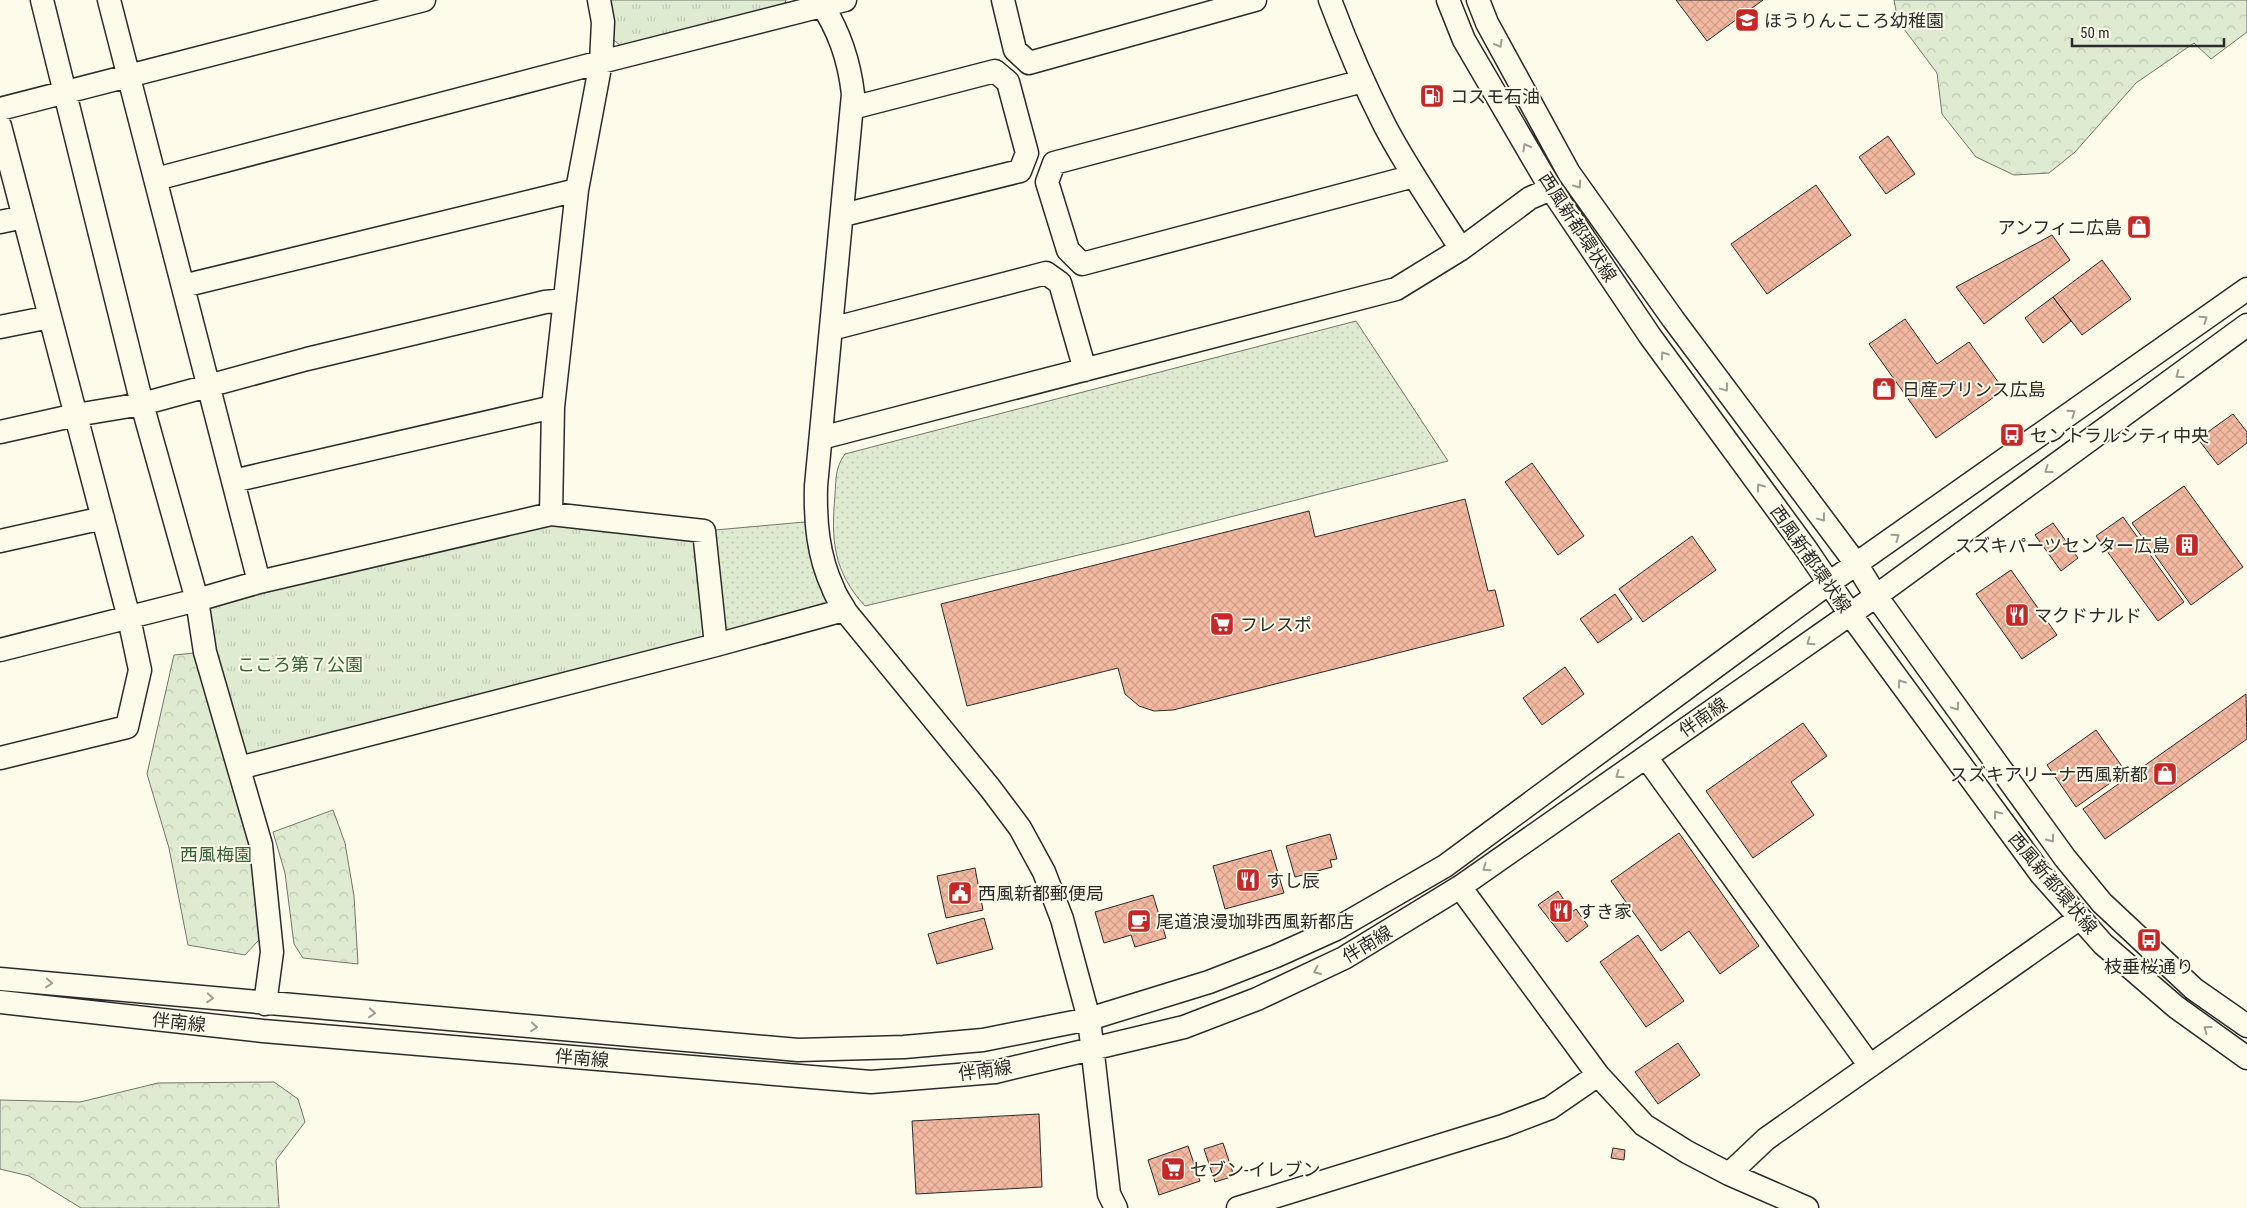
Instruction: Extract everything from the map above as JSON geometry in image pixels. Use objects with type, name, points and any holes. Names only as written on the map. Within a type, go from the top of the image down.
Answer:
[{"type":"street","points":[[42,0],[142,404],[197,600],[205,652],[260,845],[272,952],[265,1004]]},
{"type":"street","points":[[109,0],[259,582]]},
{"type":"street","points":[[0,109],[424,0]]},
{"type":"street","points":[[551,514],[553,407],[578,190],[601,62],[603,22],[599,0]]},
{"type":"street","points":[[156,179],[821,3],[845,0]]},
{"type":"street","points":[[1003,0],[1015,50],[1029,63],[1255,0]]},
{"type":"street","points":[[1330,0],[1363,81],[1386,126],[1414,176],[1461,249]]},
{"type":"street","name":"西風新都環状線","points":[[1448,0],[1464,40],[1551,189],[1650,336],[1850,614],[2041,874],[2103,944],[2176,1007],[2247,1058]]},
{"type":"street","name":"西風新都環状線","points":[[1478,0],[1487,23],[1569,173],[1673,319],[1857,565],[1876,596],[2065,858],[2102,903],[2194,989],[2247,1026]]},
{"type":"street","points":[[821,3],[836,29],[845,50],[850,72],[852,108],[816,486],[818,539],[824,565],[833,589],[844,610],[861,634],[990,788],[1020,828],[1044,872],[1062,919],[1089,1019],[1109,1194],[1116,1208]]},
{"type":"street","points":[[843,214],[1020,171],[1027,154],[1008,82],[995,70],[852,108]]},
{"type":"street","points":[[1363,81],[1054,163],[1047,182],[1068,250],[1082,264],[1414,176]]},
{"type":"street","points":[[0,126],[129,618],[140,670],[127,727],[0,758]]},
{"type":"street","points":[[820,438],[1396,289],[1461,249],[1530,198],[1551,189]]},
{"type":"street","points":[[183,286],[578,190]]},
{"type":"street","points":[[0,222],[24,217]]},
{"type":"street","points":[[831,329],[1046,273],[1060,283],[1085,370]]},
{"type":"street","name":"伴南線","points":[[0,978],[265,1004],[798,1050],[904,1047],[983,1040],[1089,1019],[1210,982],[1276,956],[1336,929],[1444,866],[1829,583],[2247,288]]},
{"type":"street","points":[[0,432],[76,415],[142,404],[307,359],[545,302],[565,300]]},
{"type":"street","points":[[0,327],[50,317]]},
{"type":"street","name":"伴南線","points":[[0,1002],[263,1031],[871,1082],[995,1072],[1184,1027],[1258,999],[1344,958],[1460,887],[1876,596],[2247,325]]},
{"type":"street","points":[[233,481],[553,407]]},
{"type":"street","points":[[0,650],[129,618],[259,582],[551,514],[704,531],[716,645]]},
{"type":"street","points":[[0,541],[103,518]]},
{"type":"street","points":[[239,768],[716,645],[844,610]]},
{"type":"street","points":[[1646,757],[1870,1066]]},
{"type":"street","points":[[1460,887],[1598,1075],[1644,1125],[1687,1152],[1729,1174],[1807,1208]]},
{"type":"street","points":[[1729,1174],[1766,1139],[2080,918]]},
{"type":"street","points":[[1238,1208],[1502,1126],[1550,1108],[1598,1075]]},
{"type":"green space","points":[[610,0],[786,0],[784,6],[625,49],[611,38],[612,8]]},
{"type":"green space","points":[[1894,0],[2247,0],[2247,32],[2211,59],[2194,43],[2136,83],[2075,152],[2049,173],[2014,175],[1976,157],[1942,114],[1937,73],[1898,21]]},
{"type":"green space","points":[[1356,321],[1448,461],[1129,543],[865,606],[846,580],[836,554],[834,541],[837,474],[839,464],[845,454]]},
{"type":"green space","name":"こころ第７公園","points":[[551,514],[704,531],[716,645],[239,768],[197,600]]},
{"type":"green space","points":[[816,521],[844,610],[716,645],[704,531]]},
{"type":"green space","name":"西風梅園","points":[[205,652],[270,928],[245,955],[188,945],[169,848],[147,774],[174,655]]},
{"type":"green space","name":"西風梅園","points":[[333,810],[345,843],[354,896],[358,964],[303,958],[294,944],[285,873],[273,832]]},
{"type":"green space","points":[[274,1082],[298,1099],[305,1122],[276,1160],[279,1208],[81,1208],[29,1176],[0,1169],[0,1100],[80,1102],[158,1083]]},
{"type":"building","points":[[1676,0],[1763,0],[1707,41]]},
{"type":"building","points":[[1888,136],[1915,174],[1886,194],[1859,157]]},
{"type":"building","points":[[1816,185],[1851,235],[1767,294],[1731,244]]},
{"type":"building","points":[[2052,235],[2070,260],[1984,324],[1956,287]]},
{"type":"building","points":[[2102,260],[2131,299],[2082,335],[2053,297]]},
{"type":"building","points":[[2053,297],[2071,321],[2043,343],[2025,318]]},
{"type":"building","points":[[1905,319],[1937,364],[1969,342],[2004,390],[1936,438],[1869,344]]},
{"type":"building","points":[[2233,414],[2247,432],[2247,443],[2218,465],[2198,439]]},
{"type":"building","points":[[1532,463],[1584,536],[1558,555],[1505,482]]},
{"type":"building","name":"スズキパーツセンター広島","points":[[2184,486],[2243,567],[2191,605],[2132,523]]},
{"type":"building","points":[[1465,499],[1488,591],[1495,590],[1504,626],[1173,710],[1154,711],[1139,706],[1125,694],[1118,668],[967,706],[941,604],[1309,511],[1315,537]]},
{"type":"building","points":[[2123,517],[2184,602],[2158,621],[2096,536]]},
{"type":"building","points":[[2053,523],[2078,558],[2061,571],[2035,535]]},
{"type":"building","points":[[1692,536],[1716,570],[1643,622],[1619,589]]},
{"type":"building","points":[[2011,570],[2057,635],[2022,659],[1976,594]]},
{"type":"building","points":[[1615,594],[1632,619],[1598,643],[1580,619]]},
{"type":"building","points":[[1565,667],[1584,694],[1542,725],[1523,698]]},
{"type":"building","name":"スズキアリーナ西風新都","points":[[2246,694],[2247,739],[2105,839],[2083,809]]},
{"type":"building","points":[[1803,723],[1827,756],[1791,782],[1814,815],[1753,858],[1706,791]]},
{"type":"building","points":[[2096,730],[2126,772],[2076,807],[2047,765]]},
{"type":"building","points":[[1679,833],[1759,946],[1720,974],[1689,931],[1661,951],[1611,881]]},
{"type":"building","points":[[1330,834],[1337,859],[1330,860],[1332,867],[1295,877],[1286,846]]},
{"type":"building","name":"すし辰","points":[[1271,850],[1284,893],[1225,909],[1213,866]]},
{"type":"building","points":[[975,868],[983,910],[946,918],[937,876]]},
{"type":"building","points":[[1558,891],[1572,912],[1576,909],[1588,926],[1567,942],[1538,905]]},
{"type":"building","points":[[1153,895],[1166,938],[1135,947],[1131,935],[1104,943],[1095,912]]},
{"type":"building","points":[[984,918],[993,949],[937,964],[928,934]]},
{"type":"building","points":[[1638,935],[1684,1001],[1646,1027],[1600,962]]},
{"type":"building","points":[[1678,1043],[1700,1075],[1658,1104],[1635,1072]]},
{"type":"building","points":[[1039,1114],[1042,1187],[916,1194],[912,1121]]},
{"type":"building","points":[[1223,1143],[1234,1176],[1215,1182],[1204,1149]]},
{"type":"building","points":[[1188,1146],[1200,1181],[1159,1195],[1148,1160]]},
{"type":"building","points":[[1613,1148],[1625,1150],[1624,1160],[1611,1158]]},
{"type":"place","name":"ほうりんこころ幼稚園","points":[[1747,20]]},
{"type":"place","name":"コスモ石油","points":[[1432,96]]},
{"type":"place","name":"アンフィニ広島","points":[[2139,227]]},
{"type":"place","name":"日産プリンス広島","points":[[1884,389]]},
{"type":"place","name":"セントラルシティ中央","points":[[2012,435]]},
{"type":"place","name":"スズキパーツセンター広島","points":[[2187,545]]},
{"type":"place","name":"マクドナルド","points":[[2017,615]]},
{"type":"place","name":"フレスポ","points":[[1222,624]]},
{"type":"place","name":"スズキアリーナ西風新都","points":[[2165,774]]},
{"type":"place","name":"すし辰","points":[[1248,880]]},
{"type":"place","name":"西風新都郵便局","points":[[960,893]]},
{"type":"place","name":"すき家","points":[[1561,911]]},
{"type":"place","name":"尾道浪漫珈琲西風新都店","points":[[1139,921]]},
{"type":"place","name":"枝垂桜通り","points":[[2149,940]]},
{"type":"place","name":"セブン-イレブン","points":[[1173,1169]]}]
